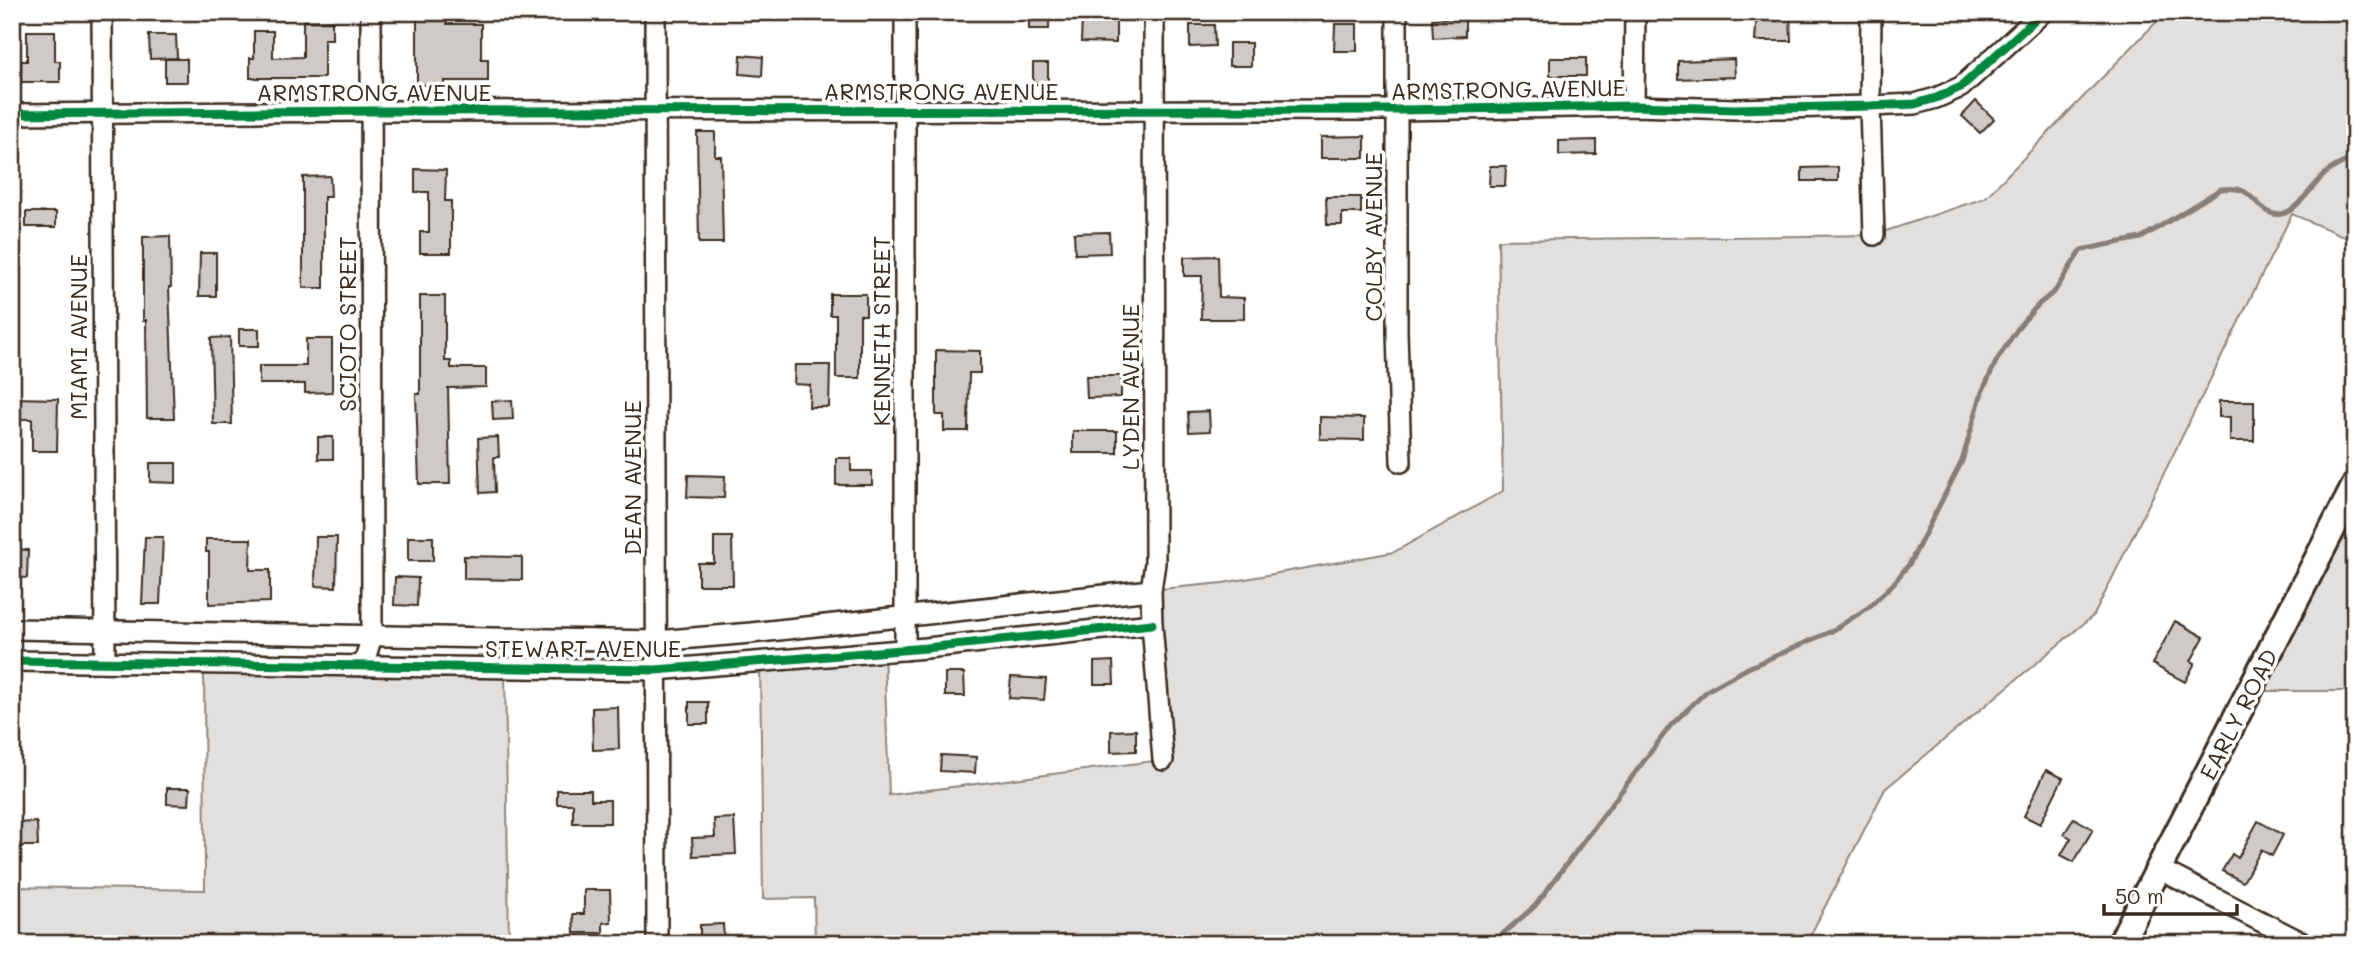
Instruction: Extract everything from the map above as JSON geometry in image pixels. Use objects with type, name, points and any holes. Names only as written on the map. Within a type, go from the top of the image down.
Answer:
[{"type":"street","name":"MIAMI AVENUE","points":[[102,12],[104,662]]},
{"type":"street","name":"SCIOTO STREET","points":[[363,666],[372,636],[371,12]]},
{"type":"street","name":"DEAN AVENUE","points":[[655,12],[657,944]]},
{"type":"street","name":"KENNETH STREET","points":[[905,12],[905,650]]},
{"type":"street","name":"LYDEN AVENUE","points":[[1154,12],[1155,563],[1151,590],[1163,760]]},
{"type":"street","name":"COLBY AVENUE","points":[[1397,12],[1397,332],[1401,462]]},
{"type":"street","points":[[1634,106],[1635,12]]},
{"type":"street","points":[[1871,12],[1870,106],[1874,235]]},
{"type":"street","name":"ARMSTRONG AVENUE","points":[[12,114],[1398,110],[1634,106],[1735,110],[1915,104],[1936,99],[1961,87],[2043,12]]},
{"type":"street","name":"EARLY ROAD","points":[[2120,944],[2355,485]]},
{"type":"street","name":"STEWART AVENUE","points":[[12,629],[657,641],[1151,590]]},
{"type":"street","name":"STEWART AVENUE","points":[[12,661],[656,670],[905,650],[1152,624]]},
{"type":"street","points":[[2159,869],[2305,944]]},
{"type":"shaded area","points":[[2166,12],[2355,12],[2355,241],[2292,214],[2094,615],[1885,789],[1806,944],[815,944],[814,898],[763,899],[760,662],[884,652],[889,795],[1162,760],[1151,590],[1223,583],[1394,552],[1503,491],[1498,240],[1874,235],[1985,198]]},
{"type":"shaded area","points":[[2355,485],[2355,691],[2250,691]]},
{"type":"shaded area","points":[[204,664],[505,668],[509,944],[12,944],[12,887],[205,890]]},
{"type":"building","points":[[417,12],[447,12],[447,24],[481,24],[481,59],[488,59],[488,81],[444,81],[444,85],[417,85]]},
{"type":"building","points":[[1029,12],[1049,12],[1049,29],[1029,29]]},
{"type":"building","points":[[1757,12],[1790,12],[1791,41],[1755,41]]},
{"type":"building","points":[[1465,17],[1465,36],[1433,38],[1432,19]]},
{"type":"building","points":[[1082,19],[1116,20],[1116,43],[1081,42]]},
{"type":"building","points":[[332,20],[332,39],[324,39],[324,78],[250,78],[250,58],[254,58],[254,31],[273,31],[273,58],[303,57],[303,21]]},
{"type":"building","points":[[1335,24],[1357,24],[1357,51],[1334,51]]},
{"type":"building","points":[[1190,25],[1214,25],[1215,46],[1190,47]]},
{"type":"building","points":[[27,31],[55,31],[55,61],[60,61],[60,82],[21,82],[21,61],[27,61]]},
{"type":"building","points":[[149,35],[176,35],[177,58],[150,59]]},
{"type":"building","points":[[1229,43],[1251,43],[1251,66],[1229,66]]},
{"type":"building","points":[[741,55],[763,57],[762,76],[740,74]]},
{"type":"building","points":[[1550,58],[1586,58],[1586,76],[1550,76]]},
{"type":"building","points":[[165,59],[187,59],[187,82],[165,82]]},
{"type":"building","points":[[1734,59],[1735,77],[1678,79],[1678,61]]},
{"type":"building","points":[[1033,63],[1048,63],[1048,84],[1033,84]]},
{"type":"building","points":[[1976,101],[1994,119],[1980,133],[1962,116]]},
{"type":"building","points":[[697,132],[715,132],[715,156],[721,156],[723,243],[699,243]]},
{"type":"building","points":[[1365,136],[1365,158],[1321,158],[1321,137]]},
{"type":"building","points":[[1596,140],[1596,154],[1559,155],[1559,141]]},
{"type":"building","points":[[1490,166],[1506,166],[1505,186],[1489,186]]},
{"type":"building","points":[[1838,167],[1838,181],[1802,181],[1802,168]]},
{"type":"building","points":[[415,169],[446,170],[445,201],[451,201],[451,253],[420,253],[420,232],[429,232],[429,192],[415,192]]},
{"type":"building","points":[[330,176],[331,197],[324,197],[324,288],[303,288],[303,177]]},
{"type":"building","points":[[1326,197],[1361,197],[1361,213],[1342,213],[1342,225],[1327,225]]},
{"type":"building","points":[[26,212],[56,212],[56,227],[26,227]]},
{"type":"building","points":[[1109,232],[1110,253],[1075,254],[1074,233]]},
{"type":"building","points":[[170,236],[169,287],[174,418],[147,418],[143,237]]},
{"type":"building","points":[[200,253],[216,253],[216,296],[199,296]]},
{"type":"building","points":[[1218,256],[1219,297],[1244,298],[1244,319],[1201,319],[1202,276],[1184,276],[1184,257]]},
{"type":"building","points":[[830,294],[866,294],[866,315],[860,315],[860,378],[836,378],[836,315],[830,315]]},
{"type":"building","points":[[420,296],[445,296],[445,361],[451,361],[451,368],[486,368],[486,387],[448,388],[450,484],[419,484],[416,394],[420,394]]},
{"type":"building","points":[[239,329],[259,329],[259,346],[239,346]]},
{"type":"building","points":[[230,337],[232,424],[213,424],[211,338]]},
{"type":"building","points":[[306,339],[332,339],[332,392],[305,393],[305,384],[259,384],[259,366],[306,366]]},
{"type":"building","points":[[936,350],[980,351],[980,373],[969,373],[968,431],[944,431],[944,415],[936,415]]},
{"type":"building","points":[[795,365],[830,365],[829,407],[809,407],[810,385],[794,384]]},
{"type":"building","points":[[1086,376],[1121,376],[1121,397],[1087,398]]},
{"type":"building","points":[[12,398],[58,399],[57,451],[32,451],[32,419],[12,419]]},
{"type":"building","points":[[512,400],[513,419],[493,420],[492,401]]},
{"type":"building","points":[[2219,401],[2254,401],[2254,441],[2230,441],[2230,417],[2219,417]]},
{"type":"building","points":[[1209,411],[1210,431],[1189,432],[1188,412]]},
{"type":"building","points":[[1320,417],[1364,418],[1364,440],[1320,439]]},
{"type":"building","points":[[1073,431],[1117,431],[1117,453],[1073,453]]},
{"type":"building","points":[[318,437],[333,437],[333,459],[318,459]]},
{"type":"building","points":[[498,437],[499,457],[494,457],[495,492],[480,493],[478,438]]},
{"type":"building","points":[[836,458],[851,458],[851,471],[872,471],[872,485],[836,485]]},
{"type":"building","points":[[150,463],[176,463],[176,483],[150,482]]},
{"type":"building","points":[[688,475],[725,476],[724,498],[687,497]]},
{"type":"building","points":[[145,537],[163,537],[160,604],[142,604]]},
{"type":"building","points":[[316,537],[337,537],[336,587],[315,586]]},
{"type":"building","points":[[408,537],[433,537],[433,561],[408,561]]},
{"type":"building","points":[[714,537],[732,537],[733,585],[698,585],[698,563],[714,563]]},
{"type":"building","points":[[206,539],[251,539],[250,570],[270,570],[270,602],[209,604],[209,552],[206,552]]},
{"type":"building","points":[[12,549],[28,550],[27,578],[12,577]]},
{"type":"building","points":[[464,556],[522,557],[522,580],[464,579]]},
{"type":"building","points":[[395,577],[418,578],[417,606],[394,605]]},
{"type":"building","points":[[2175,621],[2204,637],[2191,661],[2195,663],[2185,682],[2152,664]]},
{"type":"building","points":[[1113,661],[1114,684],[1094,684],[1094,662]]},
{"type":"building","points":[[945,673],[964,673],[965,696],[945,696]]},
{"type":"building","points":[[1011,677],[1046,679],[1044,700],[1009,698]]},
{"type":"building","points":[[689,702],[708,702],[708,724],[689,724]]},
{"type":"building","points":[[618,707],[619,749],[593,750],[592,708]]},
{"type":"building","points":[[1136,730],[1136,751],[1111,752],[1111,731]]},
{"type":"building","points":[[941,755],[976,757],[975,773],[940,771]]},
{"type":"building","points":[[2046,770],[2063,778],[2040,824],[2024,816]]},
{"type":"building","points":[[167,788],[190,788],[189,805],[167,804]]},
{"type":"building","points":[[557,790],[591,790],[591,800],[610,800],[610,823],[573,823],[573,804],[557,804]]},
{"type":"building","points":[[734,818],[736,854],[693,856],[692,838],[715,837],[714,819]]},
{"type":"building","points":[[2074,818],[2093,829],[2074,862],[2061,855],[2071,838],[2064,834]]},
{"type":"building","points":[[2258,821],[2283,835],[2272,856],[2261,850],[2243,882],[2222,871],[2232,854],[2238,858]]},
{"type":"building","points":[[37,822],[38,846],[12,846],[12,823]]},
{"type":"building","points":[[584,890],[610,890],[611,922],[603,923],[603,933],[574,933],[573,914],[584,914]]},
{"type":"building","points":[[723,924],[724,939],[700,939],[700,925]]},
{"type":"waterway","points":[[1491,944],[1535,906],[1671,725],[1708,690],[1748,668],[1832,631],[1869,607],[1893,584],[1910,563],[1962,461],[1982,392],[1997,360],[2020,325],[2055,291],[2081,250],[2141,238],[2221,189],[2238,189],[2267,211],[2284,213],[2300,202],[2320,178],[2355,157]]},
{"type":"cycle path","points":[[12,114],[1398,110],[1634,106],[1735,109],[1915,104],[1961,87],[2043,12]]},
{"type":"cycle path","points":[[12,661],[656,670],[926,648],[1152,624]]}]
